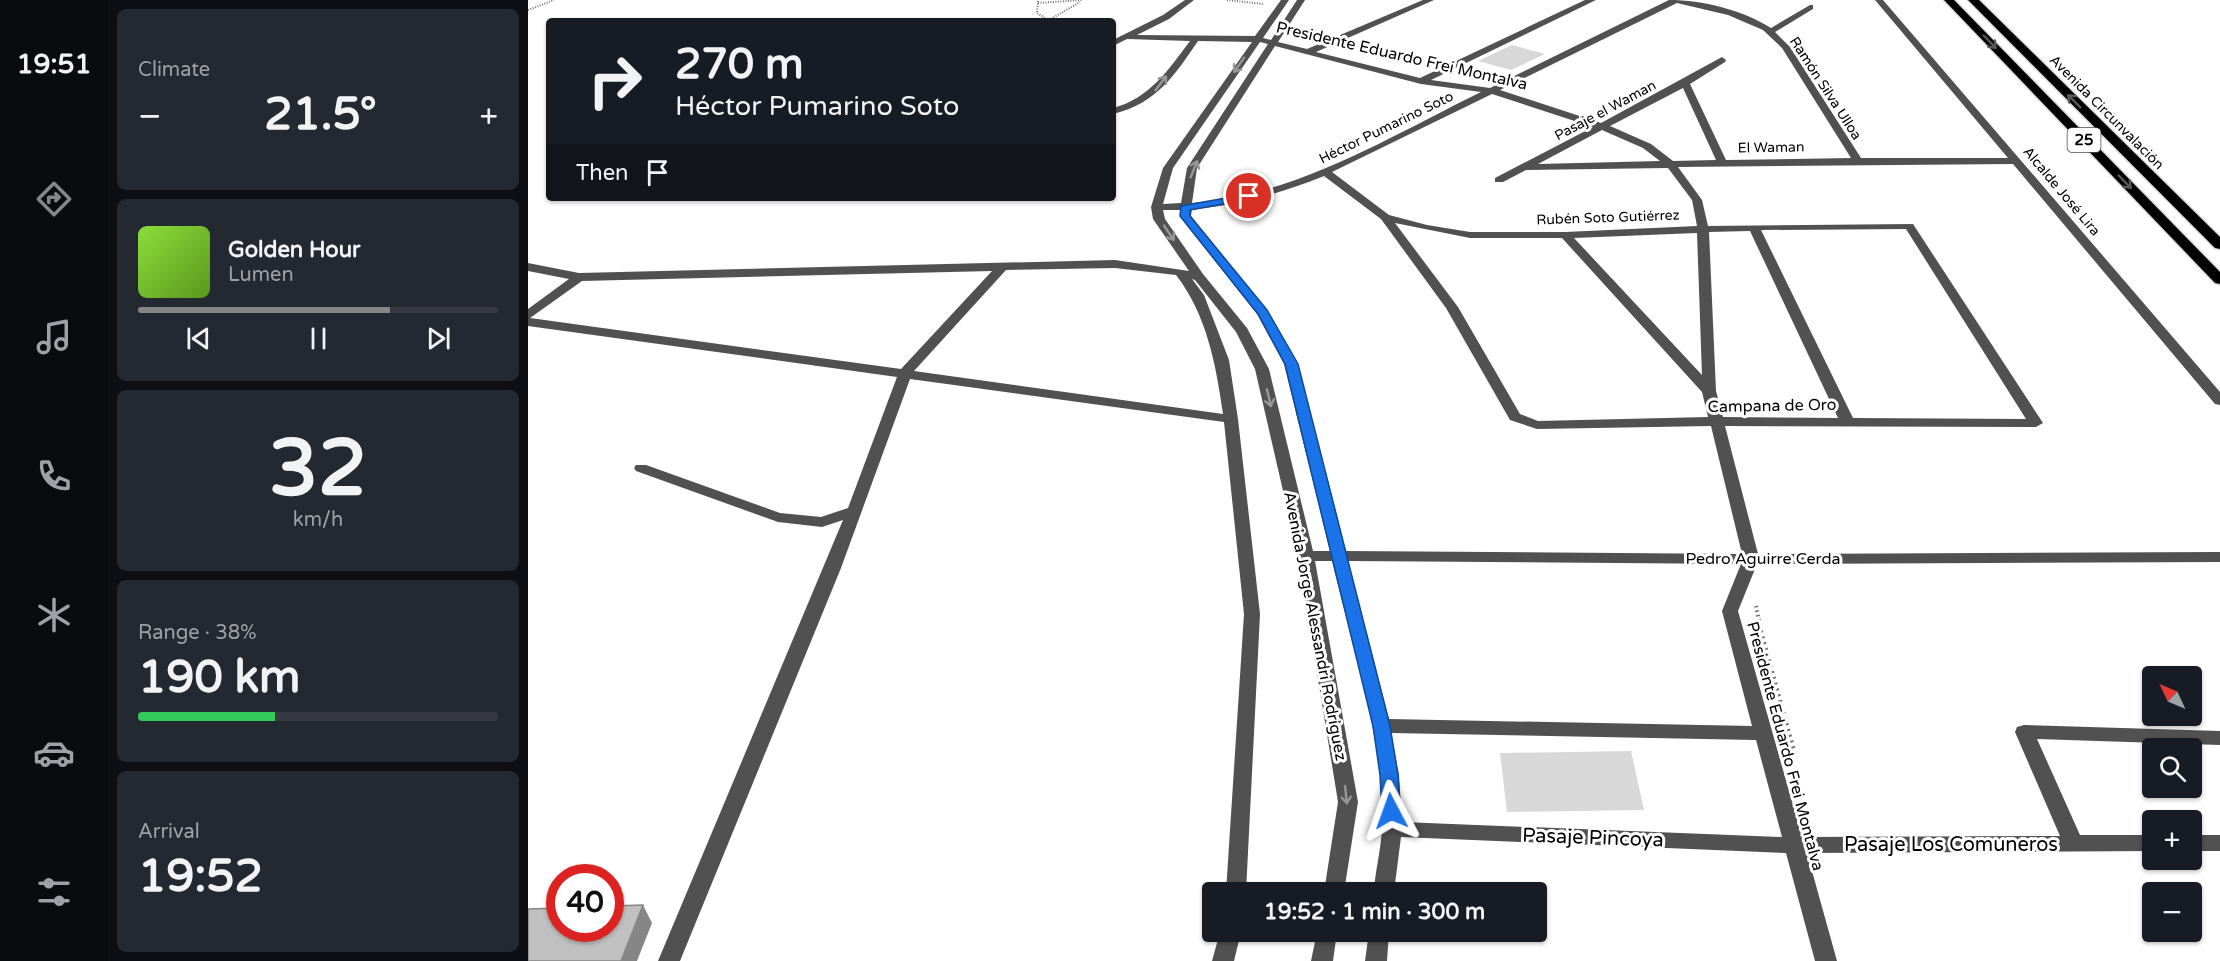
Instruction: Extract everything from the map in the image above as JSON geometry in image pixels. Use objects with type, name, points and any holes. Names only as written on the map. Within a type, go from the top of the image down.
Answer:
[{"type":"highway","name":"25","points":[[1949,0],[2220,280]]},
{"type":"highway","name":"Avenida Circunvalación","points":[[1972,0],[2220,246]]},
{"type":"street","points":[[1116,43],[1166,17],[1190,0]]},
{"type":"street","points":[[1185,208],[1192,168],[1301,0]]},
{"type":"street","points":[[1310,51],[1430,0]]},
{"type":"street","points":[[1421,81],[1592,0]]},
{"type":"street","name":"Ramón Silva Ulloa","points":[[1676,0],[1731,13],[1766,28],[1786,47],[1821,107],[1858,161]]},
{"type":"street","name":"Héctor Pumarino Soto","points":[[1157,207],[1185,208],[1210,205],[1287,188],[1325,172],[1676,0]]},
{"type":"street","name":"Alcalde José Lira","points":[[1879,0],[2220,401]]},
{"type":"street","points":[[1157,207],[1168,168],[1283,3]]},
{"type":"street","name":"Ramón Silva Ulloa","points":[[1770,32],[1810,7]]},
{"type":"street","name":"Presidente Eduardo Frei Montalva","points":[[1128,37],[1257,39],[1273,45],[1310,51],[1421,81],[1492,91],[1603,127],[1647,146],[1671,165],[1697,200],[1703,229],[1709,391],[1751,559],[1730,611],[1826,961]]},
{"type":"street","points":[[1116,110],[1140,102],[1158,89],[1196,38]]},
{"type":"street","name":"Pasaje el Waman","points":[[1498,180],[1603,127],[1685,83],[1722,60]]},
{"type":"street","points":[[1685,83],[1722,163]]},
{"type":"street","name":"El Waman","points":[[1526,167],[1858,161],[2017,161]]},
{"type":"street","name":"Rubén Soto Gutiérrez","points":[[1325,172],[1385,217],[1427,228],[1470,235],[1565,235],[1754,227],[1909,226]]},
{"type":"street","name":"Avenida Jorge Alessandri Rodríguez","points":[[1157,207],[1159,219],[1199,277],[1242,331],[1262,369],[1306,555],[1348,802],[1336,882]]},
{"type":"street","name":"Avenida Jorge Alessandri Rodríguez","points":[[1185,208],[1185,216],[1263,313],[1292,364],[1382,726],[1389,775],[1392,829],[1385,882]]},
{"type":"street","name":"Campana de Oro","points":[[1385,217],[1452,307],[1515,417],[1537,425],[1651,421],[2036,423],[1909,226]]},
{"type":"street","points":[[1754,227],[1847,421]]},
{"type":"street","points":[[1565,235],[1709,391]]},
{"type":"street","points":[[528,267],[579,277],[1115,264],[1180,272],[1199,277]]},
{"type":"street","points":[[669,961],[833,568],[906,373],[1003,266]]},
{"type":"street","points":[[1180,272],[1198,295],[1222,360],[1231,419],[1252,614],[1237,882]]},
{"type":"street","points":[[528,315],[579,277]]},
{"type":"street","points":[[528,322],[1231,419]]},
{"type":"street","points":[[641,468],[778,517],[822,522],[854,511]]},
{"type":"street","name":"Pedro Aguirre Cerda","points":[[1306,555],[1751,559],[2220,557]]},
{"type":"street","points":[[1382,726],[1764,733]]},
{"type":"street","name":"Pasaje Los Comuneros","points":[[2073,843],[2024,732],[2220,738]]},
{"type":"street","name":"Pasaje Pincoya","points":[[1392,829],[1794,845]]},
{"type":"street","name":"Pasaje Los Comuneros","points":[[1794,845],[2142,843]]},
{"type":"street","points":[[2202,843],[2220,843]]},
{"type":"street","points":[[1223,961],[1228,942]]},
{"type":"street","points":[[1323,961],[1326,942]]},
{"type":"street","points":[[1376,961],[1379,942]]},
{"type":"path","points":[[528,10],[554,0]]},
{"type":"path","points":[[1044,18],[1037,13],[1038,1],[1083,0]]},
{"type":"path","points":[[1053,18],[1083,0]]},
{"type":"path","points":[[1227,0],[1283,3]]},
{"type":"shaded area","points":[[1512,45],[1545,54],[1511,70],[1478,61]]},
{"type":"shaded area","points":[[1631,751],[1644,810],[1507,812],[1500,753]]},
{"type":"building","points":[[643,905],[621,961],[528,961],[528,909],[546,908],[546,942],[624,942],[624,906]]},
{"type":"route","points":[[1249,196],[1185,208],[1185,216],[1263,313],[1292,364],[1382,726],[1389,775],[1391,811]]}]
